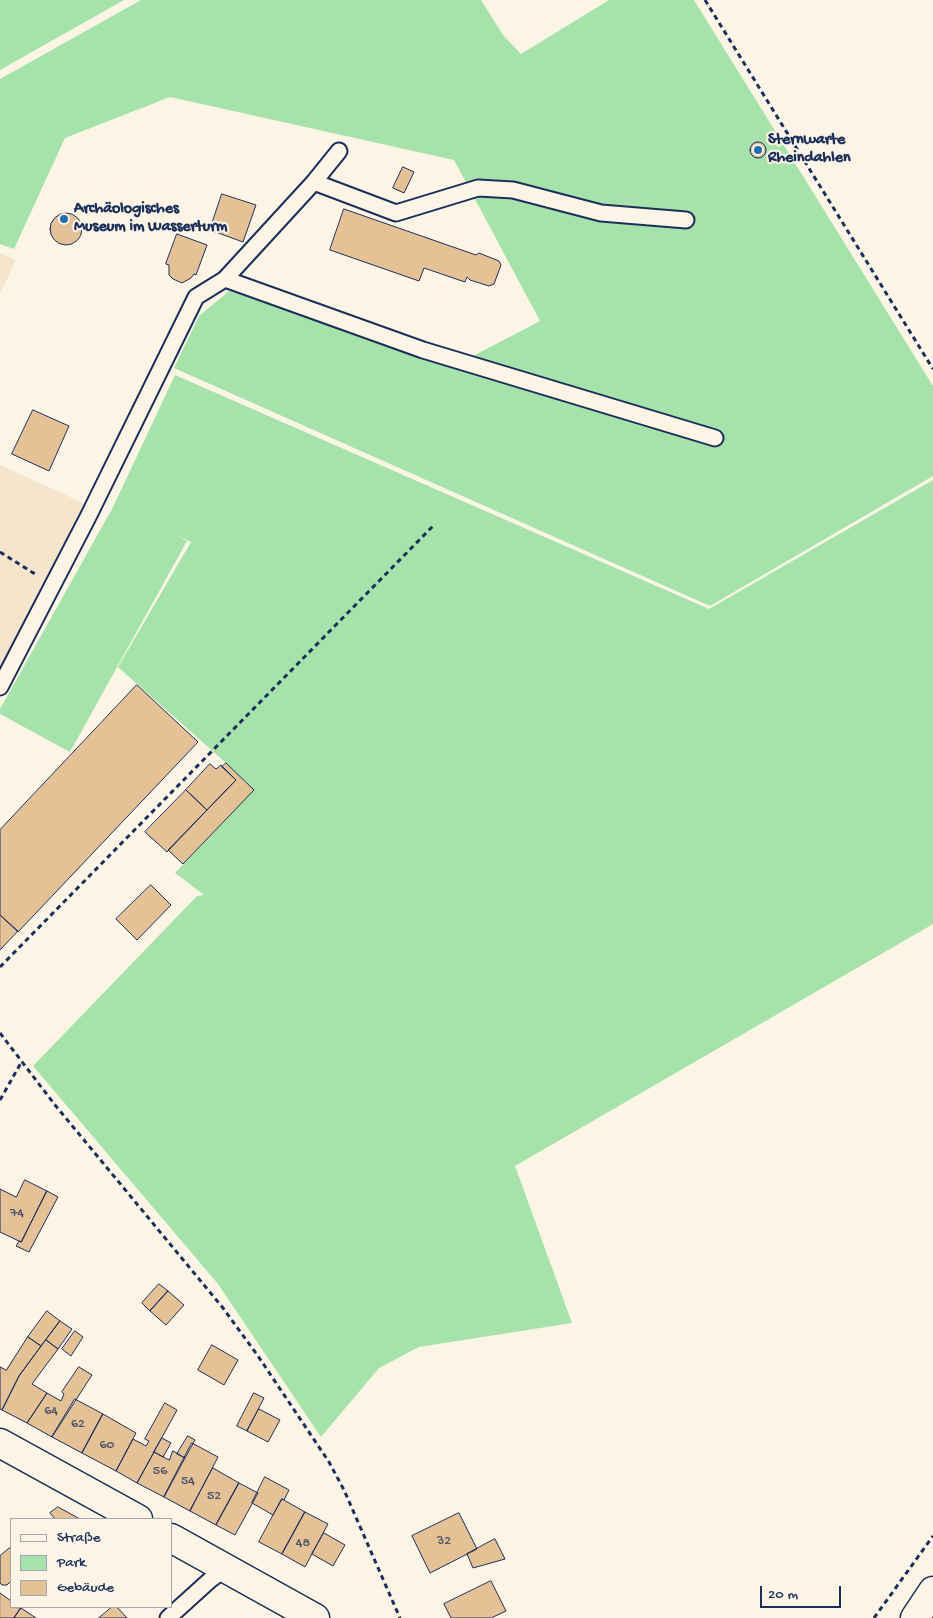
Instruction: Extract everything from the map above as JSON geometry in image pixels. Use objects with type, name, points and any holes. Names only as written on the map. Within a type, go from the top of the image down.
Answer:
[{"type":"main road","points":[[0,1443],[136,1518]]},
{"type":"main road","points":[[172,1539],[315,1618]]},
{"type":"main road","points":[[915,1618],[933,1591]]},
{"type":"lane","points":[[0,687],[196,297],[225,278],[314,182],[339,151]]},
{"type":"lane","points":[[314,182],[396,213],[478,188],[513,190],[601,213],[686,220]]},
{"type":"lane","points":[[225,278],[423,350],[715,438]]},
{"type":"lane","points":[[168,1618],[226,1568]]},
{"type":"path","points":[[705,0],[933,369]]},
{"type":"path","points":[[0,967],[433,526]]},
{"type":"path","points":[[0,552],[52,585]]},
{"type":"path","points":[[0,1033],[55,1105],[223,1308],[263,1363],[329,1462],[344,1490],[400,1618]]},
{"type":"path","points":[[0,1100],[22,1061]]},
{"type":"path","points":[[874,1618],[933,1536]]},
{"type":"shaded area","points":[[0,253],[16,260],[0,294]]},
{"type":"shaded area","points":[[0,465],[88,505],[0,672]]},
{"type":"green space","points":[[0,0],[124,0],[0,70]]},
{"type":"green space","points":[[141,0],[481,0],[503,35],[521,54],[609,0],[694,0],[933,386],[933,476],[710,606],[174,368],[199,316],[229,291],[456,365],[540,321],[454,160],[170,97],[65,138],[14,249],[0,244],[0,79]]},
{"type":"green space","points":[[175,375],[709,609],[933,480],[933,924],[515,1166],[572,1323],[419,1347],[379,1368],[321,1437],[218,1284],[33,1066],[197,896],[204,895],[175,873],[254,790],[118,667],[191,542],[174,534],[187,541],[70,752],[0,714],[0,709],[113,507]]},
{"type":"building","name":"Sternwarte Rheindahlen","points":[[758,142],[766,150],[758,158],[750,150]]},
{"type":"building","points":[[403,167],[414,172],[404,193],[393,188]]},
{"type":"building","points":[[222,194],[256,205],[243,242],[210,230]]},
{"type":"building","points":[[344,209],[476,255],[479,253],[499,261],[501,265],[494,284],[489,286],[470,280],[467,277],[465,282],[424,268],[419,281],[330,250]]},
{"type":"building","points":[[66,213],[72,214],[77,218],[81,223],[81,235],[77,240],[72,244],[66,245],[60,244],[55,240],[51,235],[50,229],[51,223],[55,218],[60,214]]},
{"type":"building","points":[[177,234],[207,245],[196,275],[194,274],[182,283],[169,275],[169,265],[166,264]]},
{"type":"building","points":[[33,410],[69,426],[49,471],[12,454]]},
{"type":"building","points":[[137,685],[198,742],[18,932],[0,915],[0,830]]},
{"type":"building","points":[[226,763],[254,790],[183,864],[168,850],[236,780],[222,767]]},
{"type":"building","points":[[210,764],[216,769],[221,765],[236,780],[207,810],[186,790]]},
{"type":"building","points":[[186,790],[207,810],[167,852],[145,832]]},
{"type":"building","points":[[151,885],[171,905],[137,940],[116,919]]},
{"type":"building","points":[[0,915],[18,931],[0,950]]},
{"type":"building","points":[[25,1180],[47,1191],[21,1242],[0,1232],[0,1189],[16,1197]]},
{"type":"building","points":[[47,1191],[58,1197],[29,1252],[16,1246],[19,1241],[21,1242]]},
{"type":"building","points":[[159,1284],[168,1291],[150,1311],[142,1303]]},
{"type":"building","points":[[168,1291],[184,1305],[166,1325],[150,1311]]},
{"type":"building","points":[[47,1311],[60,1321],[41,1346],[28,1337]]},
{"type":"building","points":[[60,1321],[72,1329],[58,1349],[46,1340]]},
{"type":"building","points":[[75,1331],[83,1337],[71,1356],[62,1349]]},
{"type":"building","points":[[28,1337],[41,1346],[19,1376],[2,1410],[0,1409],[0,1367],[6,1370]]},
{"type":"building","points":[[46,1340],[58,1349],[32,1384],[47,1393],[27,1423],[2,1410],[19,1376]]},
{"type":"building","points":[[212,1345],[238,1360],[224,1385],[198,1370]]},
{"type":"building","points":[[79,1367],[92,1375],[52,1437],[27,1423],[47,1393],[61,1401],[64,1394],[62,1392]]},
{"type":"building","points":[[254,1393],[264,1398],[247,1431],[237,1426]]},
{"type":"building","points":[[75,1399],[103,1414],[82,1453],[52,1437]]},
{"type":"building","points":[[165,1403],[177,1410],[137,1483],[116,1471],[133,1439],[146,1446],[149,1441],[145,1439]]},
{"type":"building","points":[[259,1409],[280,1420],[268,1442],[247,1431]]},
{"type":"building","points":[[103,1414],[136,1433],[116,1471],[82,1453]]},
{"type":"building","points":[[188,1436],[195,1440],[185,1458],[177,1454]]},
{"type":"building","points":[[162,1438],[171,1443],[163,1457],[154,1452]]},
{"type":"building","points":[[192,1443],[218,1457],[190,1511],[164,1497]]},
{"type":"building","points":[[173,1451],[185,1458],[164,1497],[137,1483],[154,1452],[169,1460]]},
{"type":"building","points":[[213,1468],[239,1483],[216,1525],[190,1511]]},
{"type":"building","points":[[265,1477],[289,1490],[273,1515],[252,1503]]},
{"type":"building","points":[[239,1483],[258,1493],[235,1535],[216,1525]]},
{"type":"building","points":[[282,1499],[305,1512],[282,1554],[259,1542]]},
{"type":"building","points":[[58,1507],[78,1518],[54,1518],[50,1513]]},
{"type":"building","points":[[305,1512],[328,1524],[305,1567],[282,1554]]},
{"type":"building","points":[[459,1513],[477,1549],[430,1573],[412,1536]]},
{"type":"building","points":[[324,1533],[345,1545],[333,1566],[312,1554]]},
{"type":"building","points":[[495,1539],[505,1559],[473,1568],[467,1554]]},
{"type":"building","points":[[10,1548],[10,1582],[7,1585],[0,1583],[0,1556]]},
{"type":"building","points":[[491,1581],[506,1611],[491,1618],[451,1618],[444,1604]]},
{"type":"building","points":[[0,1593],[10,1600],[10,1608],[21,1608],[14,1618],[0,1618]]},
{"type":"building","points":[[21,1608],[36,1618],[14,1618]]},
{"type":"building","points":[[111,1608],[118,1608],[127,1618],[99,1618]]},
{"type":"place","name":"Sternwarte Rheindahlen","points":[[758,150]]},
{"type":"place","name":"Archäologisches Museum im Wasserturm","points":[[64,219]]}]
